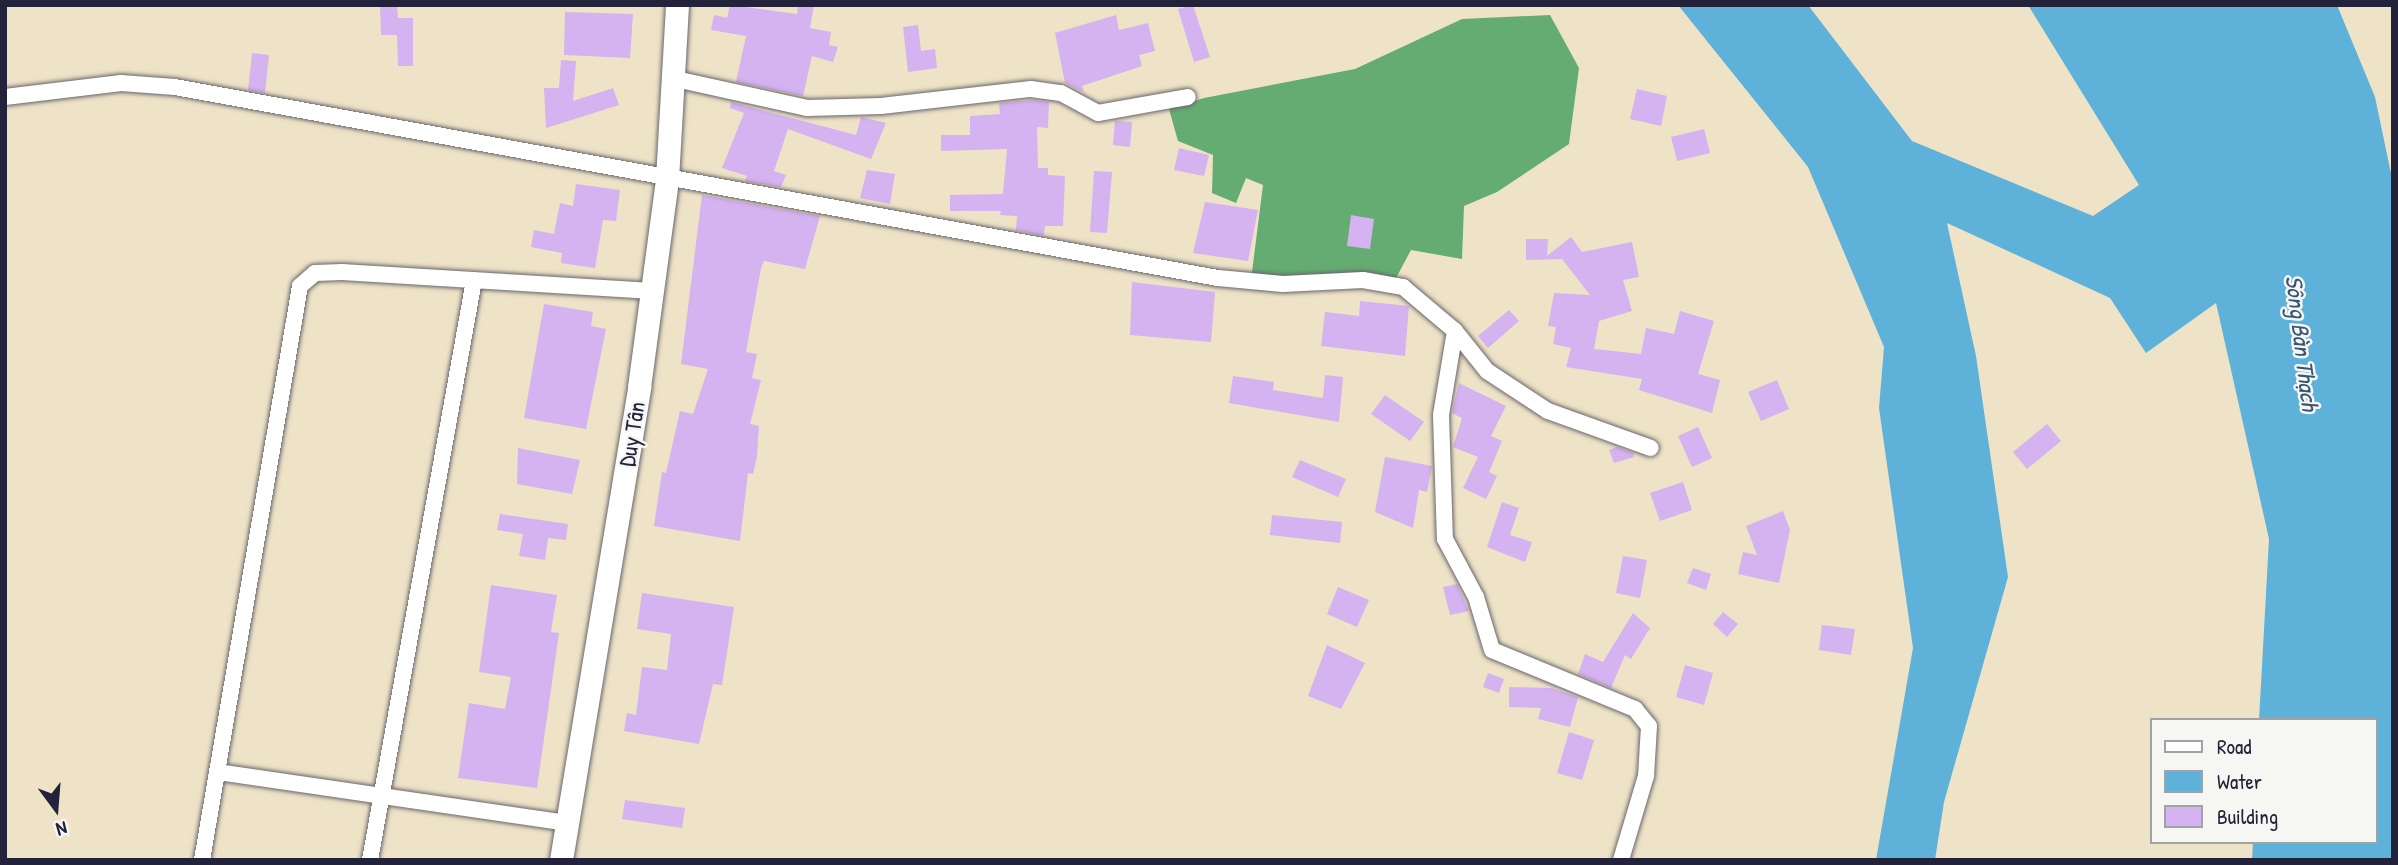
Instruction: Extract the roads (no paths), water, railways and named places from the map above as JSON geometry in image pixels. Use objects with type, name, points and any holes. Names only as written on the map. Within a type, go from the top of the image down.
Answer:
[{"type":"street","name":"Duy Tân","points":[[561,860],[652,291],[667,180],[677,5]]},
{"type":"street","points":[[671,78],[807,108],[881,106],[1031,89],[1061,93],[1098,113],[1188,97]]},
{"type":"street","points":[[5,97],[121,83],[175,87],[667,180],[1218,278],[1283,284],[1363,280],[1403,287],[1455,331],[1487,371],[1548,411],[1651,448]]},
{"type":"street","points":[[202,860],[300,286],[315,273],[328,272],[652,291]]},
{"type":"street","points":[[370,860],[474,280]]},
{"type":"street","points":[[1455,331],[1441,415],[1444,539],[1472,589],[1492,650],[1635,709],[1649,726],[1646,776],[1621,860]]},
{"type":"street","points":[[218,772],[567,823]]},
{"type":"water","name":"Sông Bàn Thạch","points":[[1678,5],[1808,5],[1912,141],[2093,216],[2139,185],[2028,5],[2337,5],[2375,97],[2393,183],[2393,860],[2252,860],[2253,844],[2377,844],[2377,718],[2259,718],[2269,539],[2216,303],[2146,353],[2110,298],[1947,223],[1976,356],[2008,577],[1944,802],[1935,860],[1876,860],[1913,648],[1879,408],[1884,347],[1808,167]]}]
